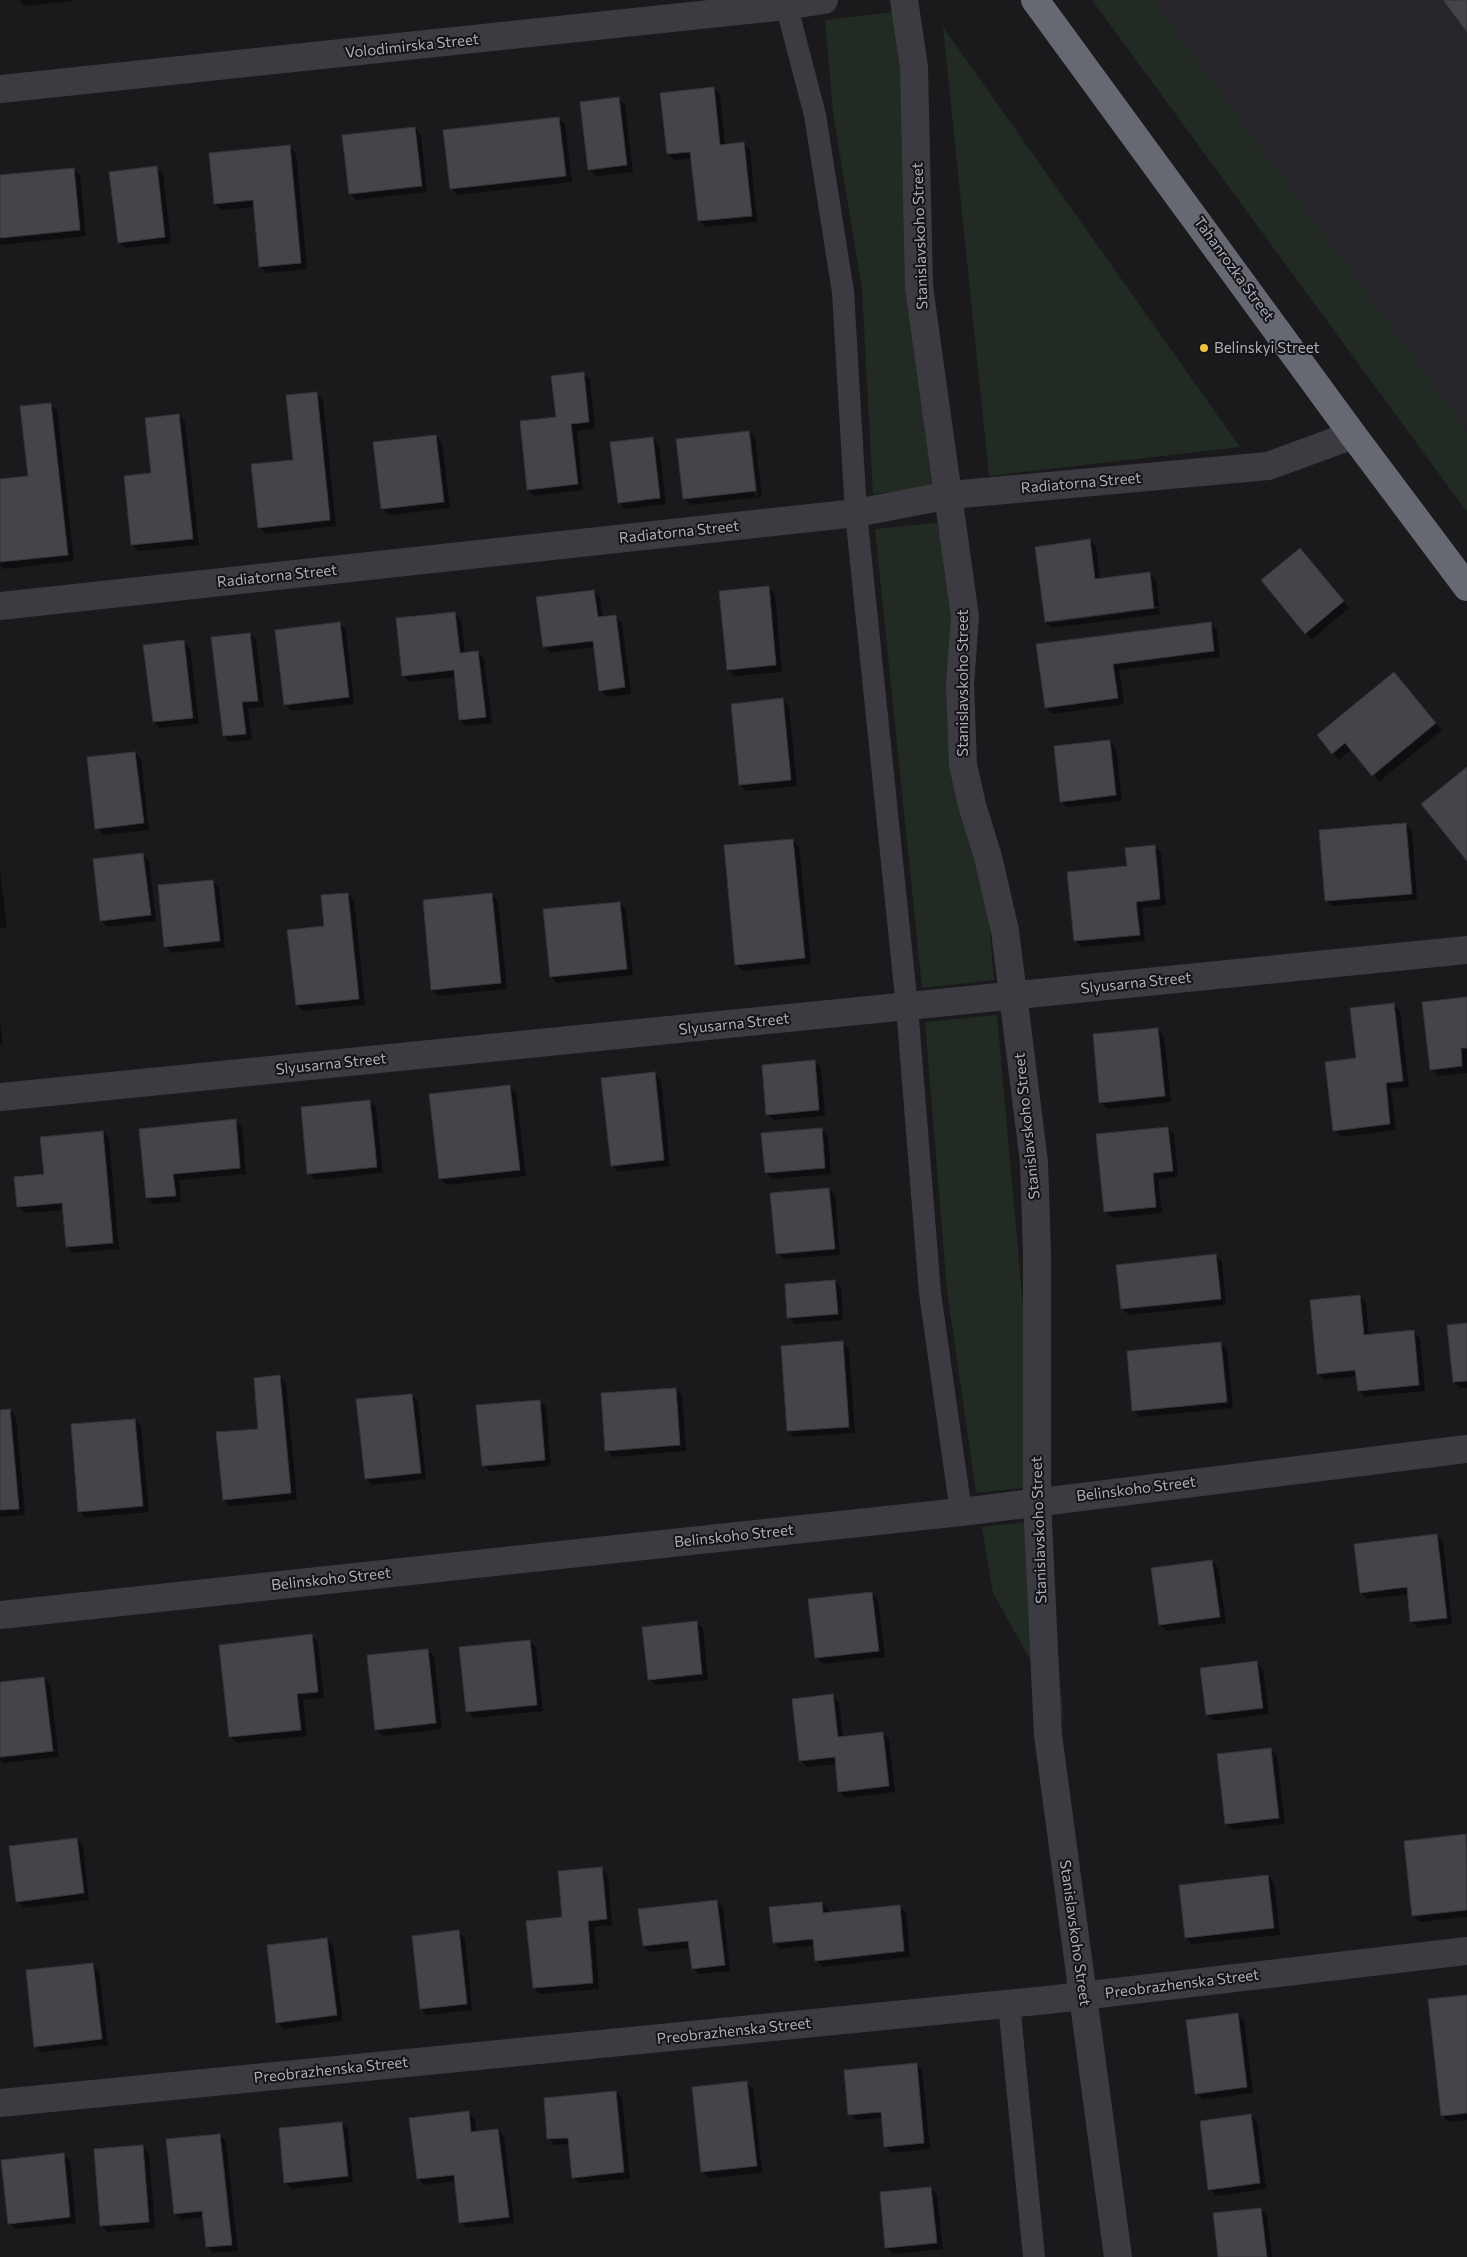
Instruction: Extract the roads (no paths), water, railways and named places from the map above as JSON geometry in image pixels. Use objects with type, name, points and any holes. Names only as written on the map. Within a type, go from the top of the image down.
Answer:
[{"type":"highway","name":"Tahanrozka Street","points":[[1035,0],[1353,435],[1467,587]]},
{"type":"street","name":"Volodimirska Street","points":[[0,89],[824,0]]},
{"type":"street","name":"Stanislavskoho Street","points":[[904,0],[915,76],[919,287],[950,495],[965,617],[960,684],[963,765],[972,805],[988,856],[1005,931],[1034,1162],[1037,1253],[1037,1501],[1048,1734],[1118,2257]]},
{"type":"street","name":"Radiatorna Street","points":[[0,606],[856,512],[950,495],[1268,466],[1353,435]]},
{"type":"street","name":"Slyusarna Street","points":[[0,1097],[1467,950]]},
{"type":"street","name":"Belinskoho Street","points":[[0,1615],[961,1512],[1037,1501],[1467,1449]]},
{"type":"street","name":"Preobrazhenska Street","points":[[0,2103],[1009,2004],[1467,1951]]},
{"type":"lane","points":[[785,3],[815,115],[843,292],[856,512],[907,1007],[930,1293],[961,1512]]},
{"type":"lane","points":[[1009,2004],[1034,2257]]},
{"type":"place","name":"Belinskyi Street","points":[[1204,348]]}]
